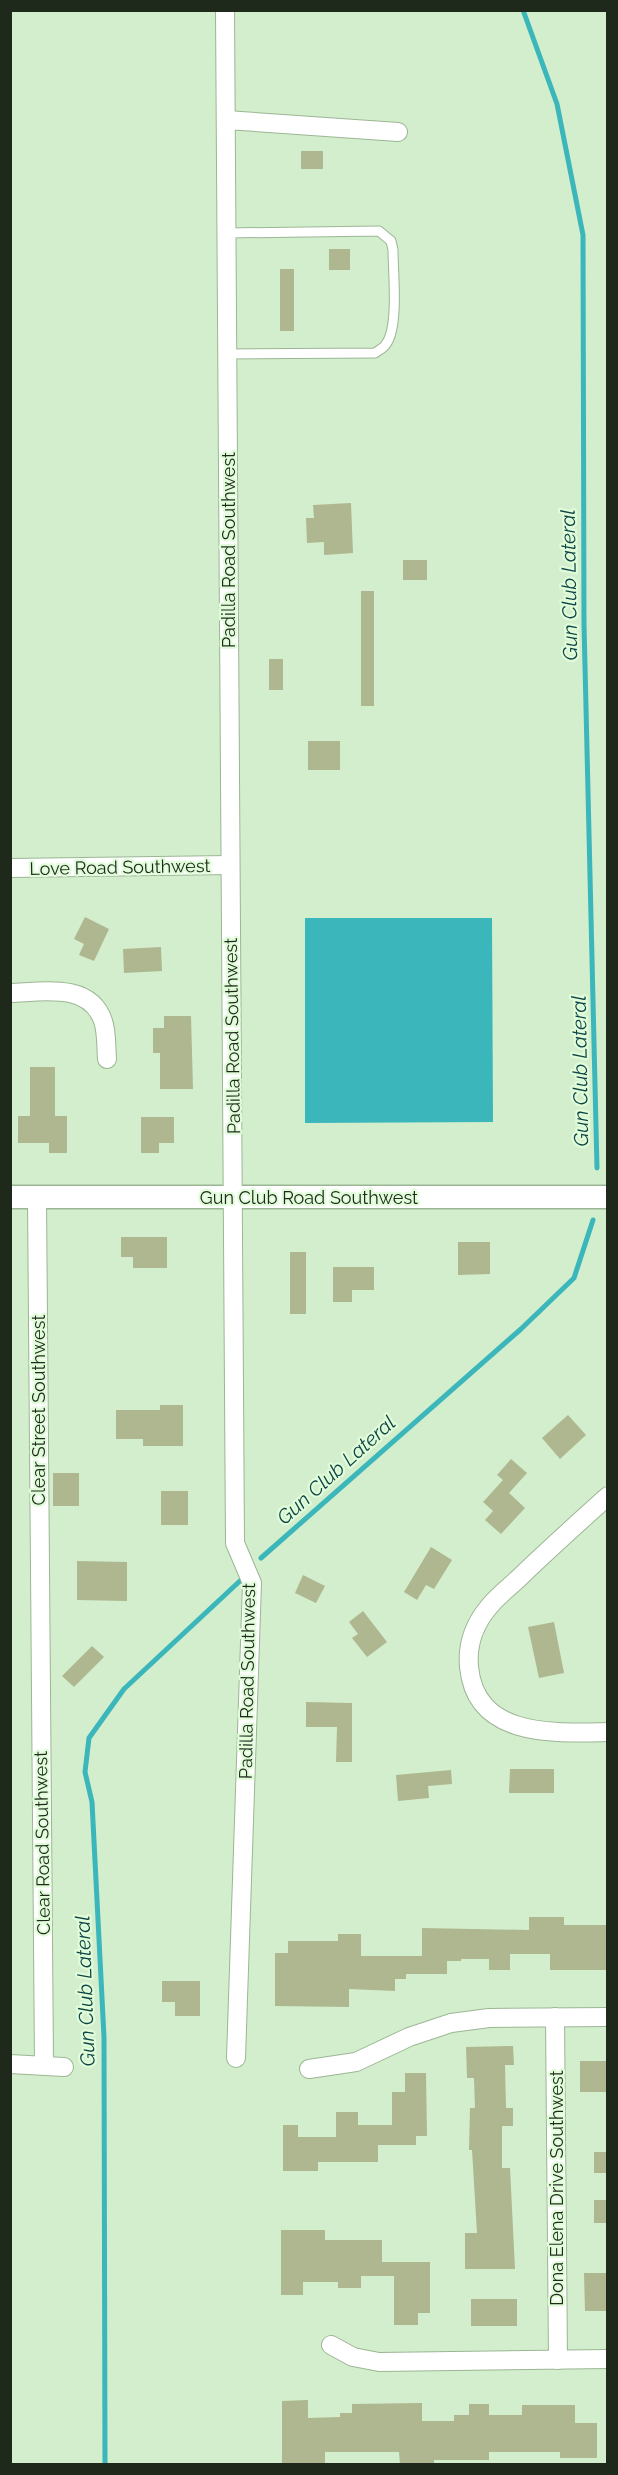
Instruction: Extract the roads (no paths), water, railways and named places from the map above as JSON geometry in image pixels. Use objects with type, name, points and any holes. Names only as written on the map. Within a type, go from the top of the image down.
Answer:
[{"type":"street","name":"Padilla Road Southwest","points":[[225,10],[235,1543],[252,1584],[236,2058]]},
{"type":"street","points":[[226,120],[398,132]]},
{"type":"street","name":"Love Road Southwest","points":[[10,868],[230,865]]},
{"type":"street","points":[[10,993],[66,992],[81,995],[92,1002],[103,1021],[107,1059]]},
{"type":"street","name":"Gun Club Road Southwest","points":[[10,1197],[608,1197]]},
{"type":"street","name":"Clear Street Southwest","points":[[37,1197],[39,1622]]},
{"type":"street","points":[[608,1496],[488,1608],[470,1641],[468,1662],[470,1680],[479,1698],[493,1715],[512,1724],[542,1731],[608,1732]]},
{"type":"street","name":"Clear Road Southwest","points":[[39,1622],[44,2065]]},
{"type":"street","name":"Dona Elena Drive Southwest","points":[[555,2017],[558,2360]]},
{"type":"street","points":[[309,2069],[356,2062],[409,2037],[451,2023],[489,2018],[608,2017]]},
{"type":"street","points":[[10,2064],[64,2067]]},
{"type":"street","points":[[331,2345],[353,2356],[379,2362],[608,2359]]},
{"type":"lane","points":[[227,233],[379,231],[391,241],[393,250],[392,329],[385,346],[375,353],[227,354]]},
{"type":"water","points":[[305,918],[492,918],[493,1122],[305,1123]]},
{"type":"waterway","name":"Gun Club Lateral","points":[[523,10],[557,104],[583,235],[584,624],[597,1168]]},
{"type":"waterway","name":"Gun Club Lateral","points":[[261,1558],[521,1329],[574,1278],[593,1220]]},
{"type":"waterway","name":"Gun Club Lateral","points":[[105,2464],[104,2037],[92,1802],[85,1772],[89,1738],[124,1689],[242,1579]]}]
